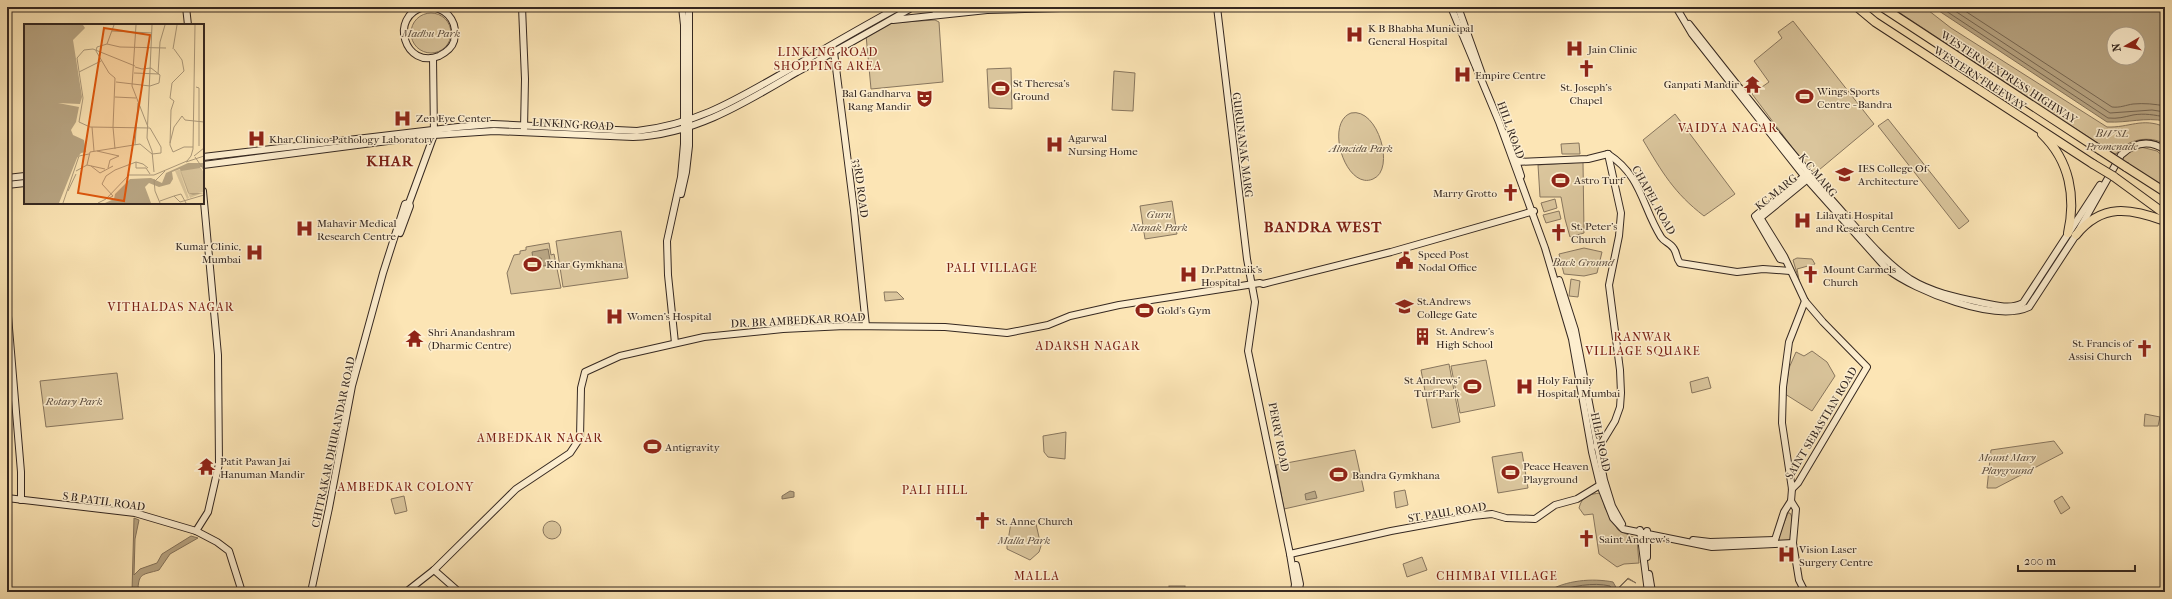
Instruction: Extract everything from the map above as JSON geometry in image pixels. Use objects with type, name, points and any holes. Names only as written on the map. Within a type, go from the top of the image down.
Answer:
[{"type":"highway","name":"WESTERN FREEWAY","points":[[1857,7],[1875,22],[2113,176],[2165,214]]},
{"type":"highway","name":"WESTERN EXPRESS HIGHWAY","points":[[1882,7],[2165,192]]},
{"type":"highway","points":[[2025,120],[2045,138],[2061,161],[2067,176],[2073,206],[2072,234]]},
{"type":"highway","points":[[2072,234],[2094,218],[2116,210],[2132,211],[2165,221]]},
{"type":"main road","points":[[186,7],[188,24]]},
{"type":"main road","points":[[424,7],[418,9],[410,15],[405,24],[404,35],[407,45],[413,53],[423,58],[433,58],[445,54],[453,44],[456,31],[452,18],[442,9],[433,7]]},
{"type":"main road","points":[[522,7],[525,79],[524,129]]},
{"type":"main road","points":[[682,7],[684,25],[687,125]]},
{"type":"main road","points":[[675,343],[667,241],[682,172],[687,125],[689,7]]},
{"type":"main road","name":"LINKING ROAD","points":[[737,103],[899,7]]},
{"type":"main road","name":"LINKING ROAD","points":[[204,165],[434,135],[493,124],[524,129],[637,131],[687,125],[737,103],[834,52],[913,7]]},
{"type":"main road","points":[[933,7],[939,12]]},
{"type":"main road","points":[[890,20],[939,12],[1096,7]]},
{"type":"main road","name":"GURUNANAK MARG","points":[[1217,7],[1228,107],[1256,284]]},
{"type":"main road","name":"GURUNANAK MARG","points":[[1220,7],[1256,284]]},
{"type":"main road","name":"HILL ROAD","points":[[1451,7],[1515,162]]},
{"type":"main road","name":"HILL ROAD","points":[[1458,7],[1575,330],[1596,446],[1605,483],[1619,520],[1624,525],[1640,531]]},
{"type":"main road","name":"K C MARG","points":[[1676,7],[1692,34],[1785,147]]},
{"type":"main road","name":"K C MARG","points":[[1680,7],[1686,20],[1796,161],[1805,178],[1900,279],[1935,293],[1997,308],[2021,311],[2029,307],[2072,234]]},
{"type":"main road","name":"33RD ROAD","points":[[834,52],[854,210],[866,326]]},
{"type":"main road","points":[[433,58],[434,135]]},
{"type":"main road","name":"LINKING ROAD","points":[[204,157],[434,135]]},
{"type":"main road","name":"CHITRAKAR DHURANDAR ROAD","points":[[311,592],[330,508],[352,386],[383,273],[405,204],[408,203],[434,135]]},
{"type":"main road","points":[[2072,234],[2125,149],[2142,141],[2155,142],[2165,146]]},
{"type":"main road","points":[[2072,234],[2121,155],[2131,147],[2142,143],[2155,145],[2165,150]]},
{"type":"main road","points":[[1515,162],[1588,159],[1608,154],[1621,213],[1619,236],[1609,285],[1620,370],[1621,393],[1615,421],[1601,444],[1596,446]]},
{"type":"main road","name":"CHAPEL ROAD","points":[[1608,154],[1624,166],[1643,196],[1660,236],[1665,242],[1673,247],[1680,263],[1737,272],[1763,269],[1790,272]]},
{"type":"main road","points":[[7,178],[24,176]]},
{"type":"main road","name":"KC MARG","points":[[1790,272],[1785,260],[1780,258],[1758,217],[1805,178]]},
{"type":"main road","points":[[7,185],[24,183]]},
{"type":"main road","points":[[196,531],[208,512],[219,464],[218,355],[204,202]]},
{"type":"main road","points":[[314,592],[355,385],[397,240],[410,206],[408,203]]},
{"type":"main road","name":"DR. BR AMBEDKAR ROAD","points":[[406,592],[434,570],[516,489],[570,453],[580,438],[580,388],[585,372],[620,356],[704,336],[783,329],[866,326],[945,327],[1007,333],[1048,325],[1070,316],[1119,305],[1256,284],[1262,280],[1278,278],[1375,254],[1532,210]]},
{"type":"main road","name":"K C MARG","points":[[1997,308],[2014,306],[2023,303],[2072,234]]},
{"type":"main road","points":[[1775,542],[1784,512],[1791,501],[1792,489],[1782,423],[1783,387],[1789,342],[1805,301],[1790,272]]},
{"type":"main road","name":"PERRY ROAD","points":[[1256,284],[1257,307],[1252,346],[1292,554],[1300,584],[1298,592]]},
{"type":"main road","name":"SAINT SEBASTIAN ROAD","points":[[1792,489],[1798,483],[1867,367],[1823,322],[1805,301]]},
{"type":"main road","points":[[7,304],[21,472],[21,500]]},
{"type":"main road","name":"HILL ROAD","points":[[1566,307],[1592,452],[1600,485],[1613,518],[1620,527],[1682,540],[1710,542],[1793,543]]},
{"type":"main road","name":"ST. PAUL ROAD","points":[[1292,554],[1473,516],[1492,514],[1506,518],[1536,519],[1555,505],[1577,499],[1600,485]]},
{"type":"main road","name":"S B PATIL ROAD","points":[[7,498],[135,513],[196,531],[217,542],[228,551],[242,592]]},
{"type":"main road","points":[[1791,501],[1796,512],[1793,543],[1799,580],[1804,590]]},
{"type":"main road","points":[[1784,512],[1796,512]]},
{"type":"main road","points":[[1640,531],[1644,542],[1652,592]]},
{"type":"main road","points":[[1647,532],[1644,542],[1648,592]]},
{"type":"main road","name":"PERRY ROAD","points":[[1292,554],[1295,584],[1294,592]]},
{"type":"main road","points":[[434,570],[459,592]]},
{"type":"green space","name":"BWSL Promenade","points":[[1891,7],[1924,7],[1951,28],[2107,127],[2149,123],[2165,127],[2165,144],[2159,141],[2145,139],[2139,140],[2126,145],[2116,154],[2113,153]]},
{"type":"green space","name":"Madhu Park","points":[[431,13],[439,15],[445,19],[449,25],[451,33],[449,41],[445,47],[439,51],[431,53],[423,51],[417,47],[413,41],[411,33],[413,25],[417,19],[423,15]]},
{"type":"green space","points":[[935,20],[939,22],[943,82],[871,89],[866,35],[888,23]]},
{"type":"green space","name":"Wings Sports Centre - Bandra","points":[[1793,21],[1874,124],[1813,175],[1752,94],[1769,82],[1754,61],[1782,38],[1778,32]]},
{"type":"green space","name":"St Theresa's Ground","points":[[1011,68],[1012,109],[989,108],[987,69]]},
{"type":"green space","points":[[1114,71],[1135,73],[1133,111],[1112,110]]},
{"type":"green space","name":"Almeida Park","points":[[1351,113],[1361,114],[1369,120],[1376,129],[1381,140],[1383,164],[1380,173],[1373,179],[1363,180],[1354,175],[1347,166],[1342,154],[1339,141],[1339,129],[1343,119]]},
{"type":"green space","points":[[1675,114],[1735,194],[1704,216],[1684,199],[1669,181],[1643,140]]},
{"type":"green space","points":[[1888,119],[1969,221],[1959,229],[1878,126]]},
{"type":"green space","points":[[1579,143],[1580,154],[1562,154],[1561,144]]},
{"type":"green space","points":[[2141,147],[2157,151],[2165,158],[2165,191],[2119,161],[2127,153]]},
{"type":"green space","name":"Astro Turf","points":[[1583,162],[1584,233],[1570,237],[1561,197],[1540,197],[1538,165]]},
{"type":"green space","points":[[1555,199],[1557,208],[1544,212],[1541,203]]},
{"type":"green space","name":"Guru Nanak Park","points":[[1172,201],[1177,234],[1145,239],[1140,206]]},
{"type":"green space","points":[[1559,211],[1561,219],[1546,223],[1543,215]]},
{"type":"green space","points":[[621,231],[628,278],[563,287],[556,241]]},
{"type":"green space","name":"Khar Gymkhana","points":[[549,243],[551,255],[554,254],[561,288],[511,294],[507,273],[514,255],[520,254],[520,251],[526,250],[526,247]]},
{"type":"green space","name":"Back Ground","points":[[1584,248],[1602,252],[1597,273],[1584,276],[1564,274],[1559,254]]},
{"type":"green space","points":[[1797,258],[1812,259],[1815,264],[1797,269],[1799,280],[1793,260]]},
{"type":"green space","points":[[1571,279],[1580,281],[1578,297],[1569,296]]},
{"type":"green space","points":[[884,292],[897,292],[904,299],[885,301]]},
{"type":"green space","points":[[1812,351],[1827,362],[1835,376],[1812,411],[1785,394],[1789,368],[1796,352],[1804,356]]},
{"type":"green space","name":"St Andrews' Turf Park","points":[[1486,360],[1495,406],[1460,413],[1451,366]]},
{"type":"green space","points":[[1449,364],[1460,422],[1432,428],[1421,370]]},
{"type":"green space","name":"Rotary Park","points":[[117,373],[123,419],[46,427],[40,381]]},
{"type":"green space","points":[[2165,374],[2165,411],[2163,411],[2161,375]]},
{"type":"green space","points":[[1708,377],[1711,388],[1692,393],[1690,382]]},
{"type":"green space","points":[[2145,414],[2160,417],[2158,426],[2144,426]]},
{"type":"green space","points":[[1066,432],[1065,459],[1048,457],[1044,452],[1043,436]]},
{"type":"green space","name":"Mount Mary Playground","points":[[2054,441],[2063,453],[1996,488],[1987,488],[1991,450]]},
{"type":"green space","points":[[1355,450],[1364,491],[1284,509],[1276,465]]},
{"type":"green space","name":"Peace Heaven Playground","points":[[1522,452],[1528,488],[1498,493],[1492,457]]},
{"type":"green space","points":[[1405,490],[1408,505],[1396,508],[1394,492]]},
{"type":"green space","points":[[1601,493],[1605,508],[1618,530],[1637,539],[1639,563],[1624,564],[1617,567],[1599,554],[1593,514],[1584,515],[1579,508],[1584,498],[1593,494]]},
{"type":"green space","points":[[404,496],[407,511],[395,514],[391,499]]},
{"type":"green space","points":[[2062,496],[2070,508],[2061,514],[2054,501]]},
{"type":"green space","points":[[1788,513],[1790,513],[1792,517],[1791,540],[1781,542],[1778,538]]},
{"type":"green space","points":[[552,521],[558,524],[561,530],[558,536],[552,539],[546,536],[543,530],[546,524]]},
{"type":"green space","name":"Malla Park","points":[[1029,521],[1036,524],[1041,546],[1039,552],[1030,560],[1007,549],[1011,523]]},
{"type":"green space","points":[[1422,557],[1427,570],[1407,577],[1403,564]]},
{"type":"green space","points":[[1169,586],[1185,586],[1185,592],[1169,592]]},
{"type":"water","points":[[1933,7],[2165,7],[2165,121],[2143,120],[2107,122]]},
{"type":"water","points":[[548,249],[551,265],[543,266],[541,258],[533,259],[532,252]]},
{"type":"water","points":[[790,491],[794,492],[794,497],[782,499],[782,496]]},
{"type":"water","points":[[1315,491],[1317,498],[1306,500],[1305,494]]},
{"type":"water","points":[[134,518],[139,520],[135,539],[134,575],[140,569],[157,563],[162,554],[191,536],[198,538],[170,554],[159,570],[142,575],[139,581],[138,592],[132,592]]},
{"type":"water","points":[[1628,578],[1636,583],[1628,579],[1617,590],[1618,592],[1547,592],[1562,585],[1588,580],[1613,582],[1617,589]]},
{"type":"place","name":"K B Bhabha Municipal General Hospital","points":[[1355,34]]},
{"type":"place","name":"Jain Clinic","points":[[1575,49]]},
{"type":"place","name":"St. Joseph's Chapel","points":[[1586,69]]},
{"type":"place","name":"Empire Centre","points":[[1462,75]]},
{"type":"place","name":"Ganpati Mandir","points":[[1752,84]]},
{"type":"place","name":"St Theresa's Ground","points":[[1000,89]]},
{"type":"place","name":"Wings Sports Centre - Bandra","points":[[1804,97]]},
{"type":"place","name":"Bal Gandharva Rang Mandir","points":[[924,99]]},
{"type":"place","name":"Zen Eye Center","points":[[403,118]]},
{"type":"place","name":"Khar Clinico-Pathology Laboratory","points":[[256,139]]},
{"type":"place","name":"Agarwal Nursing Home","points":[[1055,144]]},
{"type":"place","name":"IES College Of Architecture","points":[[1845,174]]},
{"type":"place","name":"Astro Turf","points":[[1561,180]]},
{"type":"place","name":"Marry Grotto","points":[[1510,193]]},
{"type":"place","name":"Lilavati Hospital and Research Centre","points":[[1803,221]]},
{"type":"place","name":"Mahavir Medical Research Centre","points":[[304,229]]},
{"type":"place","name":"St. Peter's Church","points":[[1558,232]]},
{"type":"place","name":"Kumar Clinic, Mumbai","points":[[254,252]]},
{"type":"place","name":"Speed Post Nodal Office","points":[[1405,260]]},
{"type":"place","name":"Khar Gymkhana","points":[[533,264]]},
{"type":"place","name":"Dr.Pattnaik's Hospital","points":[[1188,275]]},
{"type":"place","name":"Mount Carmels Church","points":[[1810,275]]},
{"type":"place","name":"St.Andrews College Gate","points":[[1404,307]]},
{"type":"place","name":"Gold's Gym","points":[[1144,310]]},
{"type":"place","name":"Women's Hospital","points":[[614,316]]},
{"type":"place","name":"St. Andrew's High School","points":[[1423,337]]},
{"type":"place","name":"Shri Anandashram (Dharmic Centre)","points":[[415,338]]},
{"type":"place","name":"St. Francis of Assisi Church","points":[[2145,349]]},
{"type":"place","name":"St Andrews' Turf Park","points":[[1473,386]]},
{"type":"place","name":"Holy Family Hospital, Mumbai","points":[[1524,386]]},
{"type":"place","name":"Antigravity","points":[[652,447]]},
{"type":"place","name":"Patit Pawan Jai Hanuman Mandir","points":[[207,467]]},
{"type":"place","name":"Peace Heaven Playground","points":[[1510,472]]},
{"type":"place","name":"Bandra Gymkhana","points":[[1339,475]]},
{"type":"place","name":"St. Anne Church","points":[[983,521]]},
{"type":"place","name":"Saint Andrew's","points":[[1586,539]]},
{"type":"place","name":"Vision Laser Surgery Centre","points":[[1786,555]]},
{"type":"district","name":"LINKING ROAD SHOPPING AREA","points":[[828,59]]},
{"type":"district","name":"VAIDYA NAGAR","points":[[1728,128]]},
{"type":"district","name":"KHAR","points":[[390,161]]},
{"type":"district","name":"BANDRA WEST","points":[[1323,227]]},
{"type":"district","name":"PALI VILLAGE","points":[[992,268]]},
{"type":"district","name":"VITHALDAS NAGAR","points":[[171,307]]},
{"type":"district","name":"RANWAR VILLAGE SQUARE","points":[[1643,344]]},
{"type":"district","name":"ADARSH NAGAR","points":[[1088,346]]},
{"type":"district","name":"AMBEDKAR NAGAR","points":[[540,438]]},
{"type":"district","name":"AMBEDKAR COLONY","points":[[406,487]]},
{"type":"district","name":"PALI HILL","points":[[935,490]]},
{"type":"district","name":"MALLA","points":[[1037,576]]},
{"type":"district","name":"CHIMBAI VILLAGE","points":[[1497,576]]}]
